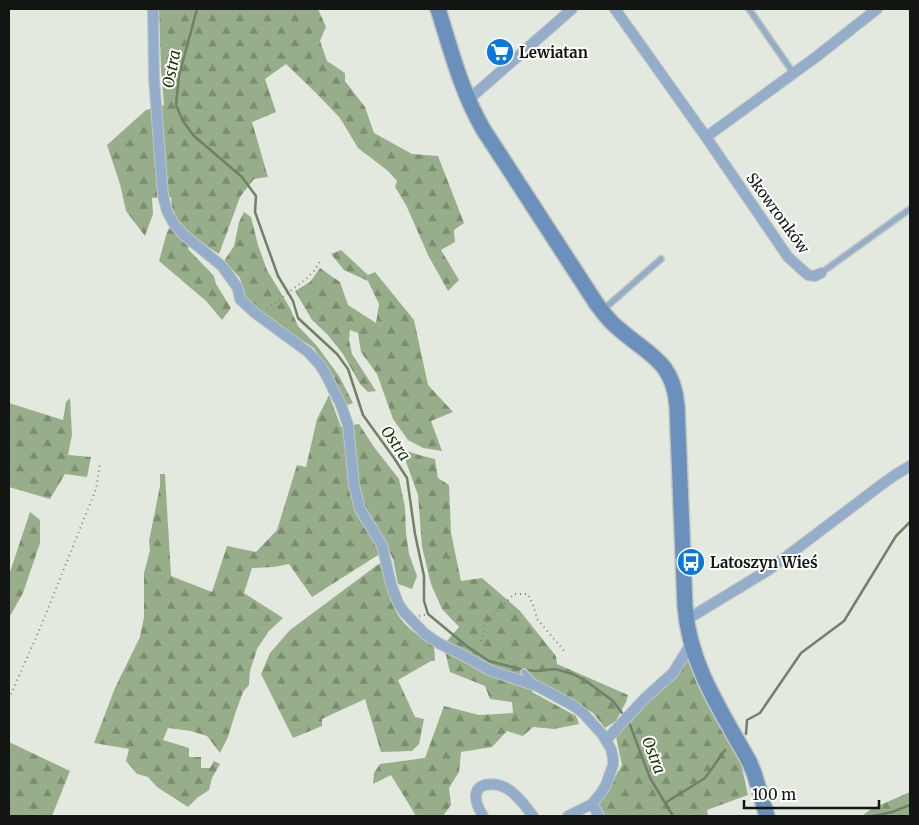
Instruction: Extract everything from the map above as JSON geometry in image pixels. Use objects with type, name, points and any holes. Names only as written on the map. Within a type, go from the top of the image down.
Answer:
[{"type":"street","points":[[152,9],[155,86],[164,196],[167,211],[178,230],[222,266],[238,289],[240,299],[254,313],[302,347],[314,358],[325,373],[336,393],[348,425],[354,485],[360,509],[382,545],[391,584],[398,603],[404,612],[431,639],[497,674],[537,686],[572,705],[583,713],[606,740],[613,758],[613,765],[606,785],[592,804],[568,816]]},
{"type":"street","points":[[438,9],[462,85],[483,129],[572,268],[602,311],[619,330],[661,362],[670,375],[677,406],[686,620],[691,644],[703,676],[754,773],[767,816]]},
{"type":"street","points":[[468,100],[572,9]]},
{"type":"street","name":"Skowronków","points":[[615,9],[788,257],[808,275],[815,276],[821,273]]},
{"type":"street","points":[[706,137],[794,74],[877,9]]},
{"type":"street","points":[[686,620],[770,569],[895,474],[910,466]]},
{"type":"street","points":[[606,740],[645,698],[673,673],[691,644]]},
{"type":"street","points":[[483,816],[475,797],[476,791],[480,786],[488,784],[504,786],[533,816]]},
{"type":"street","points":[[592,804],[599,816]]},
{"type":"lane","points":[[749,9],[794,74]]},
{"type":"lane","name":"Skowronków","points":[[821,273],[910,209]]},
{"type":"lane","points":[[602,311],[661,259]]},
{"type":"lane","points":[[524,672],[537,686]]},
{"type":"path","points":[[262,318],[268,308],[306,279],[322,260]]},
{"type":"path","points":[[9,699],[41,626],[96,489],[100,464]]},
{"type":"path","points":[[481,641],[486,623],[514,594],[528,594],[537,619],[565,652]]},
{"type":"path","points":[[424,615],[434,614]]},
{"type":"green space","points":[[159,9],[318,9],[326,27],[320,41],[327,61],[345,73],[345,81],[365,107],[374,133],[412,154],[438,156],[464,223],[454,230],[455,242],[441,250],[459,280],[448,291],[428,255],[406,205],[395,187],[397,181],[388,171],[358,148],[340,118],[286,64],[265,79],[276,112],[252,122],[268,177],[254,179],[240,197],[219,254],[193,237],[188,249],[214,276],[216,284],[231,308],[222,320],[206,301],[159,261],[167,232],[176,217],[171,197],[152,198],[153,214],[145,236],[126,211],[120,184],[107,145],[146,110],[164,105]]},
{"type":"green space","points":[[244,212],[251,217],[267,270],[290,308],[298,326],[317,346],[339,376],[353,403],[348,405],[338,393],[332,378],[314,348],[278,325],[245,298],[240,278],[224,261],[234,246],[239,222]]},
{"type":"green space","points":[[341,250],[368,275],[375,272],[414,320],[428,385],[453,412],[431,421],[442,451],[423,448],[408,440],[393,419],[377,374],[361,352],[358,333],[350,330],[349,340],[352,354],[376,391],[368,392],[360,384],[343,354],[327,334],[312,320],[295,291],[310,282],[320,268],[340,282],[348,305],[376,323],[379,304],[368,281],[344,270],[331,254]]},
{"type":"green space","points":[[329,395],[341,427],[359,424],[399,479],[405,507],[409,554],[417,576],[412,589],[398,584],[393,559],[380,532],[373,538],[378,555],[312,597],[289,564],[252,568],[244,593],[283,618],[269,631],[257,649],[250,671],[249,685],[243,692],[228,737],[220,753],[207,736],[191,731],[168,728],[163,740],[189,748],[189,757],[201,757],[201,768],[210,768],[214,761],[220,764],[212,778],[209,790],[188,807],[157,787],[148,777],[137,774],[126,761],[129,749],[94,743],[115,688],[140,637],[144,617],[144,573],[150,550],[149,541],[160,486],[160,474],[165,474],[171,576],[212,592],[227,546],[256,552],[277,530],[297,465],[306,467],[317,419]]},
{"type":"green space","points":[[70,398],[72,435],[68,455],[91,457],[87,477],[65,474],[50,499],[9,487],[9,403],[63,420],[66,402]]},
{"type":"green space","points":[[405,452],[435,459],[438,478],[449,485],[451,533],[461,581],[482,578],[520,611],[556,656],[557,664],[628,695],[616,721],[605,728],[593,713],[539,681],[532,692],[576,716],[579,724],[554,729],[533,727],[523,736],[507,731],[492,747],[461,752],[459,772],[449,788],[451,805],[443,816],[416,816],[391,775],[373,784],[374,773],[380,764],[425,758],[444,706],[479,715],[513,713],[512,702],[490,699],[485,686],[450,672],[445,651],[447,641],[459,627],[442,609],[431,584],[422,547],[418,495],[405,459]]},
{"type":"green space","points":[[30,512],[40,520],[40,543],[23,593],[9,618],[9,575]]},
{"type":"green space","points":[[380,563],[390,596],[401,620],[434,646],[435,661],[431,661],[398,680],[415,717],[424,719],[419,744],[412,751],[381,752],[365,699],[322,719],[322,726],[293,738],[261,674],[270,653],[290,630]]},
{"type":"green space","points":[[689,659],[740,758],[748,795],[707,810],[708,816],[604,816],[598,806],[622,765],[616,737]]},
{"type":"green space","points":[[9,742],[70,771],[52,816],[9,816]]},
{"type":"green space","points":[[910,792],[910,816],[862,816],[871,809]]},
{"type":"waterway","name":"Ostra","points":[[197,9],[179,76],[176,105],[183,121],[194,136],[242,177],[256,196],[255,212],[278,276],[293,301],[298,318],[337,354],[348,369],[363,415],[407,478],[415,534],[424,576],[424,601],[428,614],[468,647],[489,661],[524,670],[555,669],[573,674],[613,701],[625,717]]},
{"type":"waterway","points":[[746,734],[747,720],[760,713],[801,653],[844,621],[896,536],[910,522]]},
{"type":"waterway","name":"Ostra","points":[[628,721],[650,778],[673,816]]},
{"type":"waterway","points":[[665,803],[705,778],[725,750]]},
{"type":"waterway","points":[[874,816],[910,805]]},
{"type":"place","name":"Lewiatan","points":[[500,52]]},
{"type":"place","name":"Latoszyn Wieś","points":[[691,562]]}]
